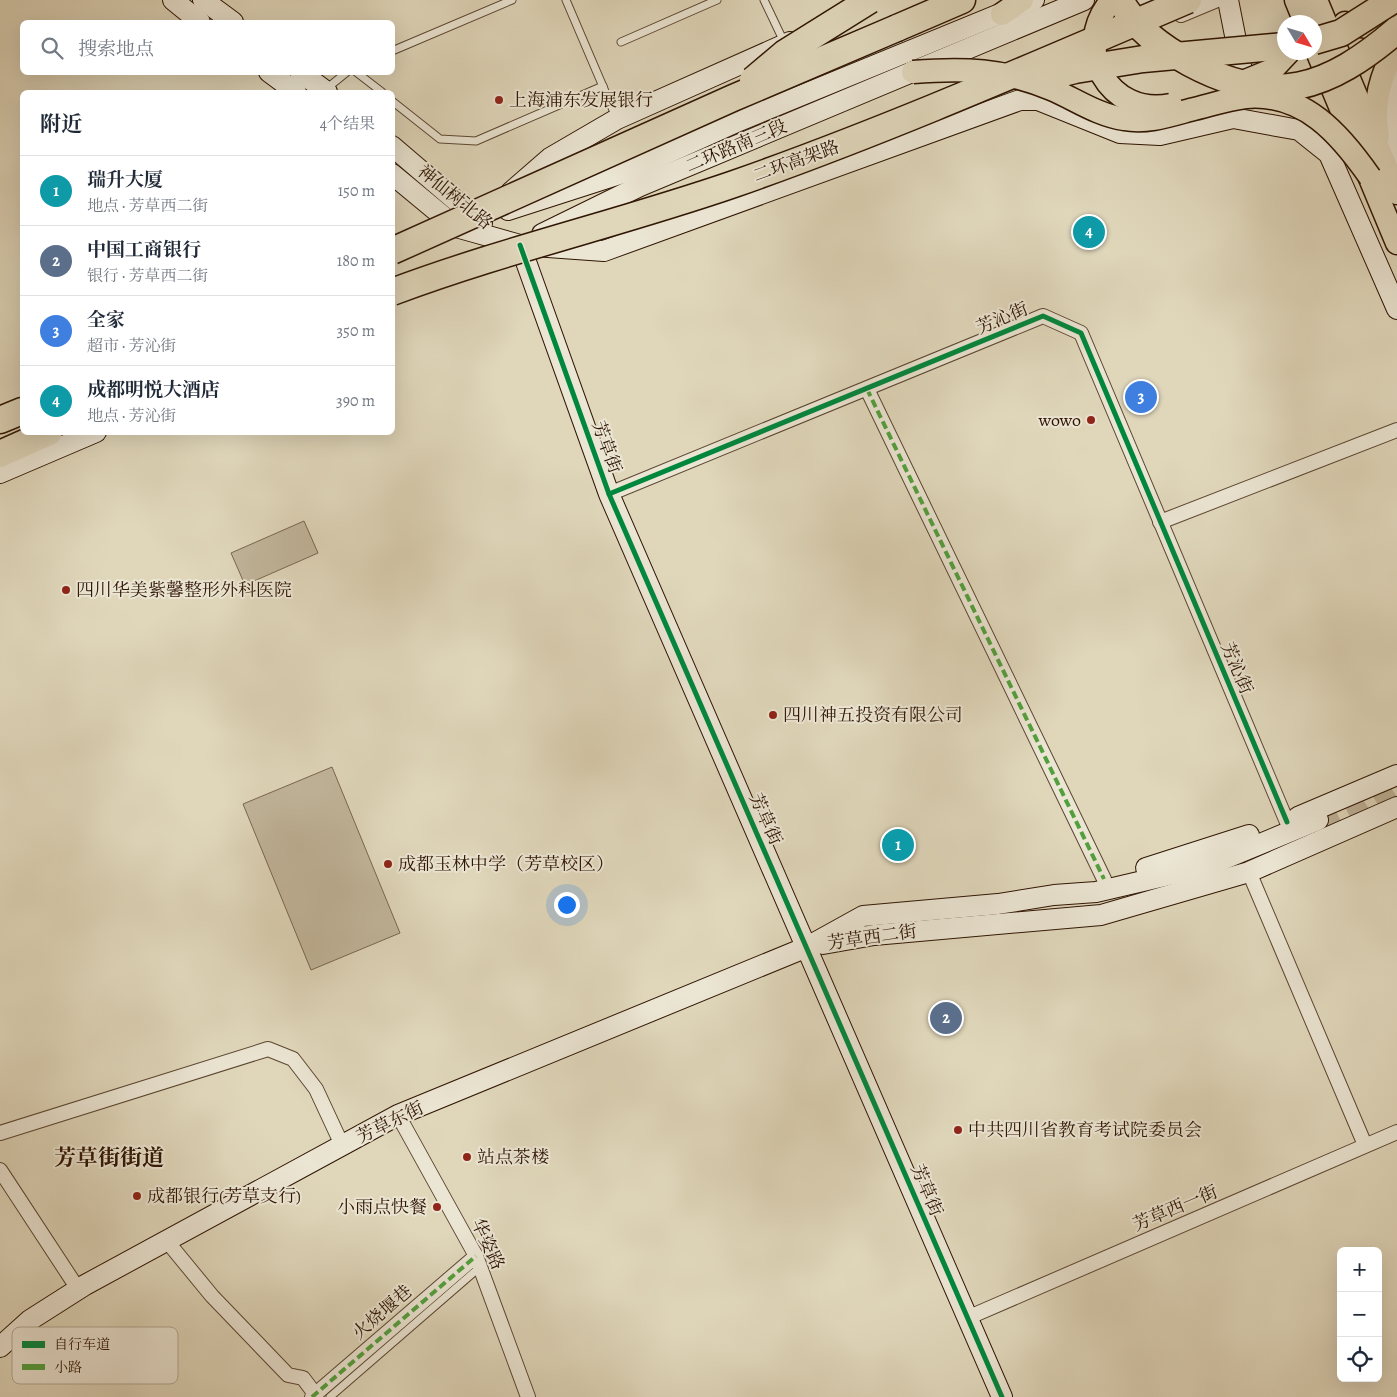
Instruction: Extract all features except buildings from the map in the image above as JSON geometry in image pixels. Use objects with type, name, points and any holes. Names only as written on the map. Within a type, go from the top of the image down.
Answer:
[{"type":"highway","points":[[736,110],[785,53],[870,0]]},
{"type":"highway","points":[[395,250],[736,110],[962,0]]},
{"type":"highway","points":[[1120,0],[1148,36],[1172,53],[1217,77],[1253,86],[1284,89],[1318,80],[1356,62],[1397,30]]},
{"type":"highway","points":[[1322,39],[1341,33],[1393,0]]},
{"type":"highway","name":"二环高架路","points":[[395,291],[732,184],[849,142],[1181,9]]},
{"type":"highway","points":[[849,142],[870,144],[1031,80],[1075,70],[1143,59],[1277,47]]},
{"type":"highway","points":[[0,421],[20,412]]},
{"type":"highway","points":[[0,454],[41,435]]},
{"type":"main road","points":[[174,0],[198,20]]},
{"type":"main road","points":[[203,0],[230,20]]},
{"type":"main road","points":[[478,220],[550,158],[617,118],[883,0]]},
{"type":"main road","points":[[1002,14],[1022,0]]},
{"type":"main road","name":"二环路南三段","points":[[395,255],[456,227],[626,172],[736,110],[1002,14],[1034,0]]},
{"type":"main road","name":"二环路南三段","points":[[395,301],[520,245],[640,186],[1084,0]]},
{"type":"main road","points":[[1112,0],[1097,23],[1092,44],[1094,55],[1116,92],[1133,103],[1161,107],[1259,77],[1272,70],[1281,60]]},
{"type":"main road","points":[[1228,0],[1251,121]]},
{"type":"main road","points":[[1305,9],[1357,27],[1378,26],[1397,18]]},
{"type":"main road","points":[[1305,9],[1397,193]]},
{"type":"main road","points":[[1397,46],[1384,75],[1376,111],[1376,125],[1397,243]]},
{"type":"main road","points":[[1322,56],[1384,166]]},
{"type":"main road","points":[[913,72],[956,68],[1003,74],[1050,89],[1110,116],[1132,120],[1156,119],[1235,99],[1258,97],[1280,101],[1314,115],[1326,123],[1350,148],[1384,166]]},
{"type":"main road","points":[[273,75],[293,90]]},
{"type":"main road","points":[[304,75],[322,90]]},
{"type":"main road","points":[[1384,166],[1389,139],[1387,101],[1397,75]]},
{"type":"main road","points":[[395,176],[456,227],[520,245],[604,251],[1020,100],[1038,100],[1120,133],[1160,135],[1233,118],[1299,130],[1329,154],[1397,308]]},
{"type":"main road","name":"神仙树北路","points":[[395,149],[478,220],[520,245]]},
{"type":"main road","name":"芳草街","points":[[520,245],[609,494],[1002,1397]]},
{"type":"main road","points":[[0,473],[89,435]]},
{"type":"main road","points":[[1054,895],[1214,847],[1287,822],[1397,775]]},
{"type":"main road","points":[[1044,919],[1101,915],[1249,872],[1397,807]]},
{"type":"main road","points":[[1044,919],[1087,903],[1198,876],[1320,824],[1207,866],[1096,892],[1054,895]]},
{"type":"main road","name":"芳草西二街","points":[[807,947],[863,916],[998,904],[1054,895]]},
{"type":"main road","name":"芳草西二街","points":[[807,947],[874,935],[1044,919]]},
{"type":"main road","name":"芳草东街","points":[[22,1327],[78,1289],[398,1116],[807,947]]},
{"type":"main road","name":"芳草东街","points":[[0,1347],[12,1336]]},
{"type":"street","points":[[1102,0],[1107,19],[1104,47]]},
{"type":"street","points":[[1143,0],[1181,9]]},
{"type":"street","points":[[1038,100],[1104,47],[1181,9],[1217,0]]},
{"type":"street","name":"芳沁街","points":[[609,494],[1043,316],[1081,332],[1287,822]]},
{"type":"street","points":[[867,389],[1104,879]]},
{"type":"street","points":[[1160,522],[1397,430]]},
{"type":"street","points":[[1249,872],[1365,1145]]},
{"type":"street","points":[[0,1133],[268,1049],[293,1059],[316,1089],[342,1145]]},
{"type":"street","name":"华姿路","points":[[398,1116],[478,1262],[528,1397]]},
{"type":"street","name":"芳草西一街","points":[[967,1318],[1397,1132]]},
{"type":"street","points":[[0,1170],[78,1289]]},
{"type":"street","points":[[166,1240],[212,1296],[288,1375],[303,1378],[314,1396]]},
{"type":"street","name":"火烧堰巷","points":[[314,1396],[478,1262]]},
{"type":"lane","points":[[395,50],[512,0]]},
{"type":"lane","points":[[566,0],[617,118]]},
{"type":"lane","points":[[621,42],[717,0]]},
{"type":"lane","points":[[764,0],[785,44]]},
{"type":"lane","points":[[327,90],[344,75]]},
{"type":"lane","points":[[360,75],[379,90]]},
{"type":"lane","points":[[395,103],[440,139],[476,141],[603,86]]},
{"type":"lane","points":[[330,1397],[478,1262]]},
{"type":"shaded area","points":[[304,521],[318,553],[245,585],[231,553]]},
{"type":"shaded area","points":[[332,767],[400,933],[311,970],[243,804]]},
{"type":"tunnel","points":[[1322,828],[1355,811],[1397,784]]},
{"type":"marked path","points":[[867,389],[1104,879]]},
{"type":"marked path","points":[[312,1397],[476,1256]]},
{"type":"cycle path","points":[[520,245],[609,494],[1002,1397]]},
{"type":"cycle path","points":[[609,494],[1043,316],[1081,333],[1287,822]]},
{"type":"place","name":"上海浦东发展银行","points":[[499,100]]},
{"type":"place","name":"成都明悦大酒店","points":[[1089,232]]},
{"type":"place","name":"全家","points":[[1141,397]]},
{"type":"place","name":"wowo","points":[[1091,420]]},
{"type":"place","name":"四川华美紫馨整形外科医院","points":[[66,590]]},
{"type":"place","name":"四川神五投资有限公司","points":[[773,715]]},
{"type":"place","name":"瑞升大厦","points":[[898,845]]},
{"type":"place","name":"成都玉林中学（芳草校区）","points":[[388,864]]},
{"type":"place","name":"中国工商银行","points":[[946,1018]]},
{"type":"place","name":"中共四川省教育考试院委员会","points":[[958,1130]]},
{"type":"place","name":"站点茶楼","points":[[467,1157]]},
{"type":"place","name":"成都银行(芳草支行)","points":[[137,1196]]},
{"type":"place","name":"小雨点快餐","points":[[437,1207]]},
{"type":"district","name":"芳草街街道","points":[[109,1158]]}]
